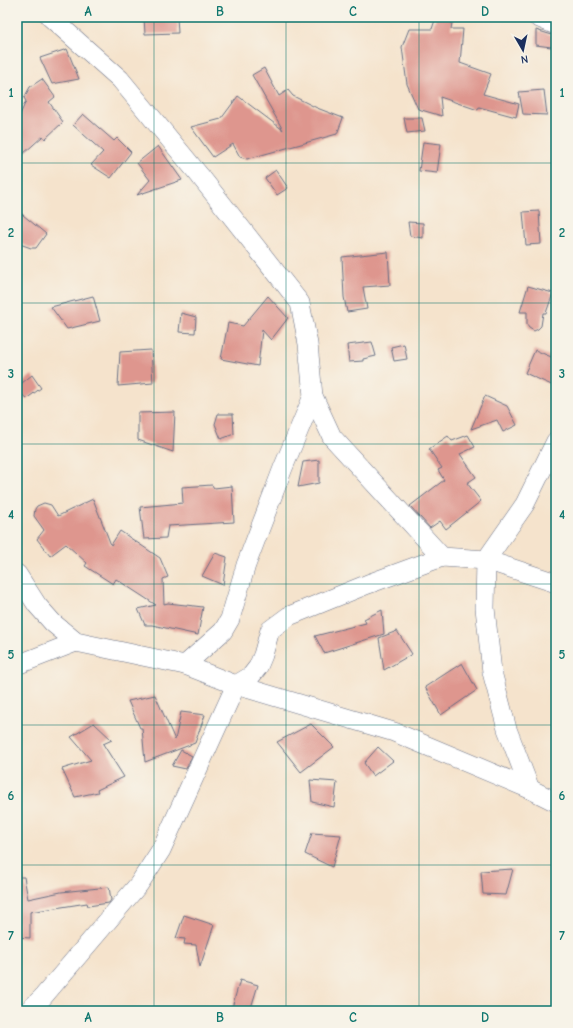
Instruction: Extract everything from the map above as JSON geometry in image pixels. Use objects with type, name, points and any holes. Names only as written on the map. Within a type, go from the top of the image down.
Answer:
[{"type":"street","points":[[50,17],[120,79],[200,176],[300,303],[308,344],[313,396],[332,437],[442,557]]},
{"type":"street","points":[[536,17],[556,25]]},
{"type":"street","points":[[185,665],[223,631],[230,619],[246,565],[283,468],[313,396]]},
{"type":"street","points":[[530,789],[507,729],[492,672],[485,608],[486,560],[525,504],[556,441]]},
{"type":"street","points":[[28,1011],[42,998],[139,884],[161,850],[236,685],[251,676],[258,667],[270,630],[289,616],[368,584],[442,557],[486,560],[556,582]]},
{"type":"street","points":[[17,574],[37,605],[53,623],[76,642],[185,665],[236,685],[394,732],[530,789],[556,802]]},
{"type":"street","points":[[17,665],[76,642]]},
{"type":"building","points":[[144,17],[177,17],[178,33],[145,34]]},
{"type":"building","points":[[436,17],[453,17],[451,29],[463,29],[460,63],[491,74],[483,94],[519,104],[516,117],[479,107],[478,110],[440,97],[442,116],[418,109],[407,84],[402,47],[409,29],[432,29]]},
{"type":"building","points":[[536,30],[555,36],[551,47],[536,45]]},
{"type":"building","points":[[67,49],[79,79],[52,84],[40,58]]},
{"type":"building","points":[[264,68],[279,96],[288,90],[293,96],[317,108],[343,118],[337,134],[247,159],[240,157],[233,144],[213,157],[191,127],[221,119],[238,96],[283,130],[252,75]]},
{"type":"building","points":[[42,79],[55,97],[49,102],[63,122],[45,139],[43,136],[23,154],[17,140],[17,122],[26,101],[24,98],[30,87]]},
{"type":"building","points":[[544,90],[547,115],[523,114],[519,92]]},
{"type":"building","points":[[83,114],[114,141],[117,138],[131,152],[111,178],[91,165],[103,152],[73,125]]},
{"type":"building","points":[[404,118],[422,118],[425,131],[407,133]]},
{"type":"building","points":[[423,142],[441,144],[437,173],[419,171]]},
{"type":"building","points":[[158,146],[182,180],[137,195],[150,180],[137,163]]},
{"type":"building","points":[[276,170],[288,188],[277,195],[265,178]]},
{"type":"building","points":[[17,210],[46,234],[36,248],[31,248],[17,243]]},
{"type":"building","points":[[539,211],[541,244],[526,245],[523,212]]},
{"type":"building","points":[[408,222],[423,223],[423,238],[410,236]]},
{"type":"building","points":[[388,252],[390,285],[363,287],[367,309],[347,312],[344,297],[342,257]]},
{"type":"building","points":[[528,286],[553,293],[546,313],[543,313],[541,326],[534,331],[527,325],[527,312],[520,312]]},
{"type":"building","points":[[93,296],[100,321],[67,329],[51,307]]},
{"type":"building","points":[[268,296],[288,318],[271,340],[262,330],[258,366],[221,359],[228,323],[243,326]]},
{"type":"building","points":[[181,313],[196,317],[195,333],[179,332]]},
{"type":"building","points":[[372,342],[376,356],[363,359],[363,361],[349,362],[347,345]]},
{"type":"building","points":[[404,344],[407,359],[394,361],[391,347]]},
{"type":"building","points":[[151,350],[153,383],[118,386],[120,352]]},
{"type":"building","points":[[535,350],[556,359],[556,387],[525,373]]},
{"type":"building","points":[[32,375],[41,388],[26,399],[17,387]]},
{"type":"building","points":[[485,396],[507,406],[517,425],[503,432],[497,420],[471,429]]},
{"type":"building","points":[[175,412],[173,452],[138,440],[138,413]]},
{"type":"building","points":[[218,414],[233,414],[234,434],[221,439],[215,424]]},
{"type":"building","points":[[468,435],[475,447],[460,454],[476,477],[467,483],[481,501],[446,529],[440,521],[430,528],[410,506],[444,480],[438,470],[442,468],[429,449],[448,436],[452,441]]},
{"type":"building","points":[[319,460],[319,483],[298,487],[303,462]]},
{"type":"building","points":[[212,485],[214,488],[232,486],[234,522],[168,526],[166,538],[144,539],[140,507],[183,503],[182,487]]},
{"type":"building","points":[[93,499],[111,545],[120,531],[160,558],[168,577],[163,579],[164,604],[168,603],[203,607],[198,635],[152,625],[145,625],[138,609],[156,605],[116,579],[113,584],[85,566],[87,563],[66,544],[50,556],[37,539],[44,530],[34,516],[37,506],[44,503],[51,505],[58,516]]},
{"type":"building","points":[[215,553],[227,557],[223,585],[202,576]]},
{"type":"building","points":[[382,610],[384,634],[324,653],[315,636],[366,623],[364,619]]},
{"type":"building","points":[[397,631],[412,654],[384,670],[379,638]]},
{"type":"building","points":[[462,663],[477,690],[441,715],[425,687]]},
{"type":"building","points":[[155,695],[175,740],[181,712],[205,715],[195,743],[145,762],[142,728],[140,728],[128,701]]},
{"type":"building","points":[[94,723],[112,740],[103,744],[124,777],[97,790],[98,792],[75,797],[62,769],[91,760],[71,737]]},
{"type":"building","points":[[311,724],[334,747],[301,772],[277,742]]},
{"type":"building","points":[[378,747],[393,761],[373,776],[364,763]]},
{"type":"building","points":[[181,750],[192,756],[186,769],[172,766]]},
{"type":"building","points":[[310,780],[337,782],[334,807],[312,802]]},
{"type":"building","points":[[312,833],[341,835],[332,867],[305,854]]},
{"type":"building","points":[[513,869],[506,895],[483,894],[481,871]]},
{"type":"building","points":[[17,877],[24,877],[28,899],[61,892],[109,887],[111,900],[109,903],[88,906],[87,903],[30,912],[30,938],[17,937]]},
{"type":"building","points":[[184,915],[214,925],[200,967],[196,945],[184,944],[185,939],[176,938]]},
{"type":"building","points":[[240,980],[258,985],[250,1011],[231,1011]]}]
